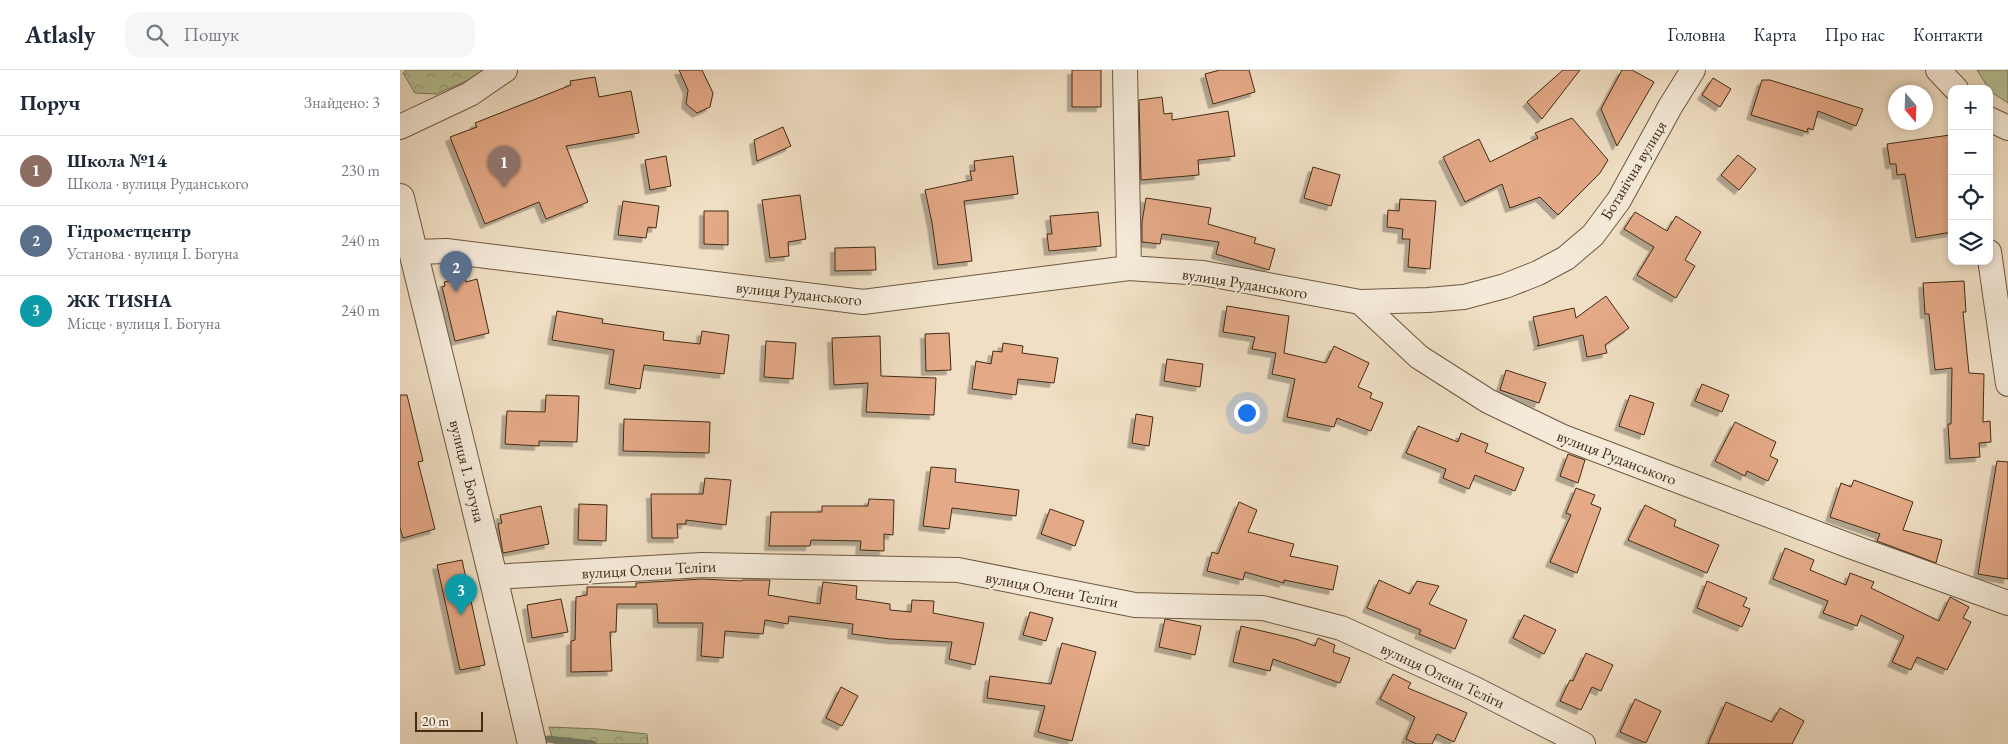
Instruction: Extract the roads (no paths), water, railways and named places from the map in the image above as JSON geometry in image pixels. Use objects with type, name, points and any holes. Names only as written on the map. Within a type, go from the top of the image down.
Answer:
[{"type":"street","points":[[400,127],[470,94],[505,70]]},
{"type":"street","points":[[1125,70],[1128,268]]},
{"type":"street","name":"Ботанічна вулиця","points":[[1360,302],[1464,297],[1505,286],[1538,273],[1566,258],[1593,235],[1619,200],[1670,107],[1693,70]]},
{"type":"street","points":[[1938,70],[1952,85]]},
{"type":"street","points":[[1993,121],[2008,128]]},
{"type":"street","name":"вулиця І. Богуна","points":[[400,198],[415,252],[532,744]]},
{"type":"street","name":"вулиця Руданського","points":[[415,252],[446,251],[863,302],[1128,268],[1203,273],[1360,302],[1419,357],[1488,401],[1563,438],[1850,546],[2008,602]]},
{"type":"street","points":[[1991,265],[2008,384]]},
{"type":"street","name":"вулиця Олени Теліги","points":[[493,577],[702,565],[958,570],[1135,605],[1263,608],[1341,628],[1472,688],[1583,744]]},
{"type":"waterway","points":[[548,739],[593,744]]},
{"type":"place","name":"Школа №14","points":[[504,187]]},
{"type":"place","name":"Гідрометцентр","points":[[456,292]]},
{"type":"place","name":"ЖК ТИSHA","points":[[461,615]]}]
